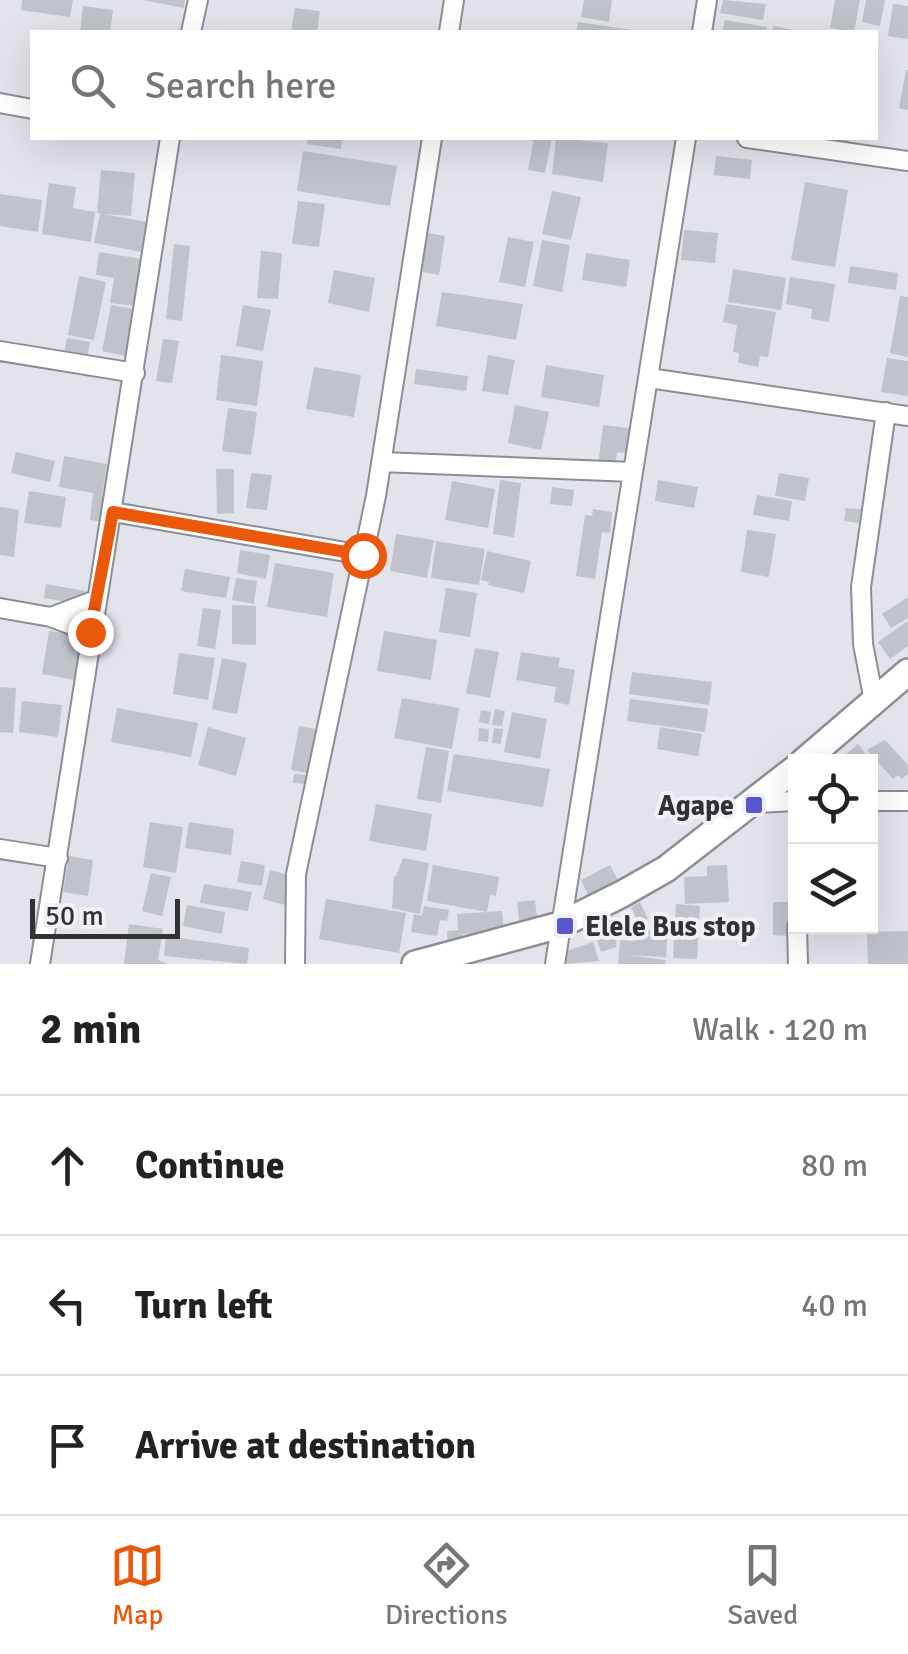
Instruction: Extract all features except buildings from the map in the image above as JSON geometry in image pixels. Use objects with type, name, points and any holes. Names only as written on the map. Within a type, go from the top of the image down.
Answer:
[{"type":"street","points":[[191,30],[198,0]]},
{"type":"street","points":[[449,30],[454,0]]},
{"type":"street","points":[[702,30],[708,0]]},
{"type":"street","points":[[0,103],[30,108]]},
{"type":"street","points":[[40,964],[170,140]]},
{"type":"street","points":[[296,964],[296,874],[381,462],[432,140]]},
{"type":"street","points":[[555,964],[686,140]]},
{"type":"street","points":[[760,140],[908,162]]},
{"type":"street","points":[[0,350],[135,373]]},
{"type":"street","points":[[649,378],[908,416]]},
{"type":"street","points":[[874,701],[862,644],[862,587],[886,412]]},
{"type":"street","points":[[381,462],[633,472]]},
{"type":"street","points":[[113,512],[363,555]]},
{"type":"street","points":[[51,616],[96,600]]},
{"type":"street","points":[[0,608],[51,616],[90,632]]},
{"type":"street","points":[[812,754],[908,672]]},
{"type":"street","points":[[415,964],[560,925],[666,870],[788,775]]},
{"type":"street","points":[[878,801],[908,801]]},
{"type":"street","points":[[754,804],[788,802]]},
{"type":"street","points":[[0,850],[58,858]]},
{"type":"street","points":[[797,934],[798,964]]},
{"type":"place","name":"Agape","points":[[754,805]]},
{"type":"place","name":"Elele Bus stop","points":[[565,926]]},
{"type":"route","points":[[90,632],[113,512],[363,555]]}]
